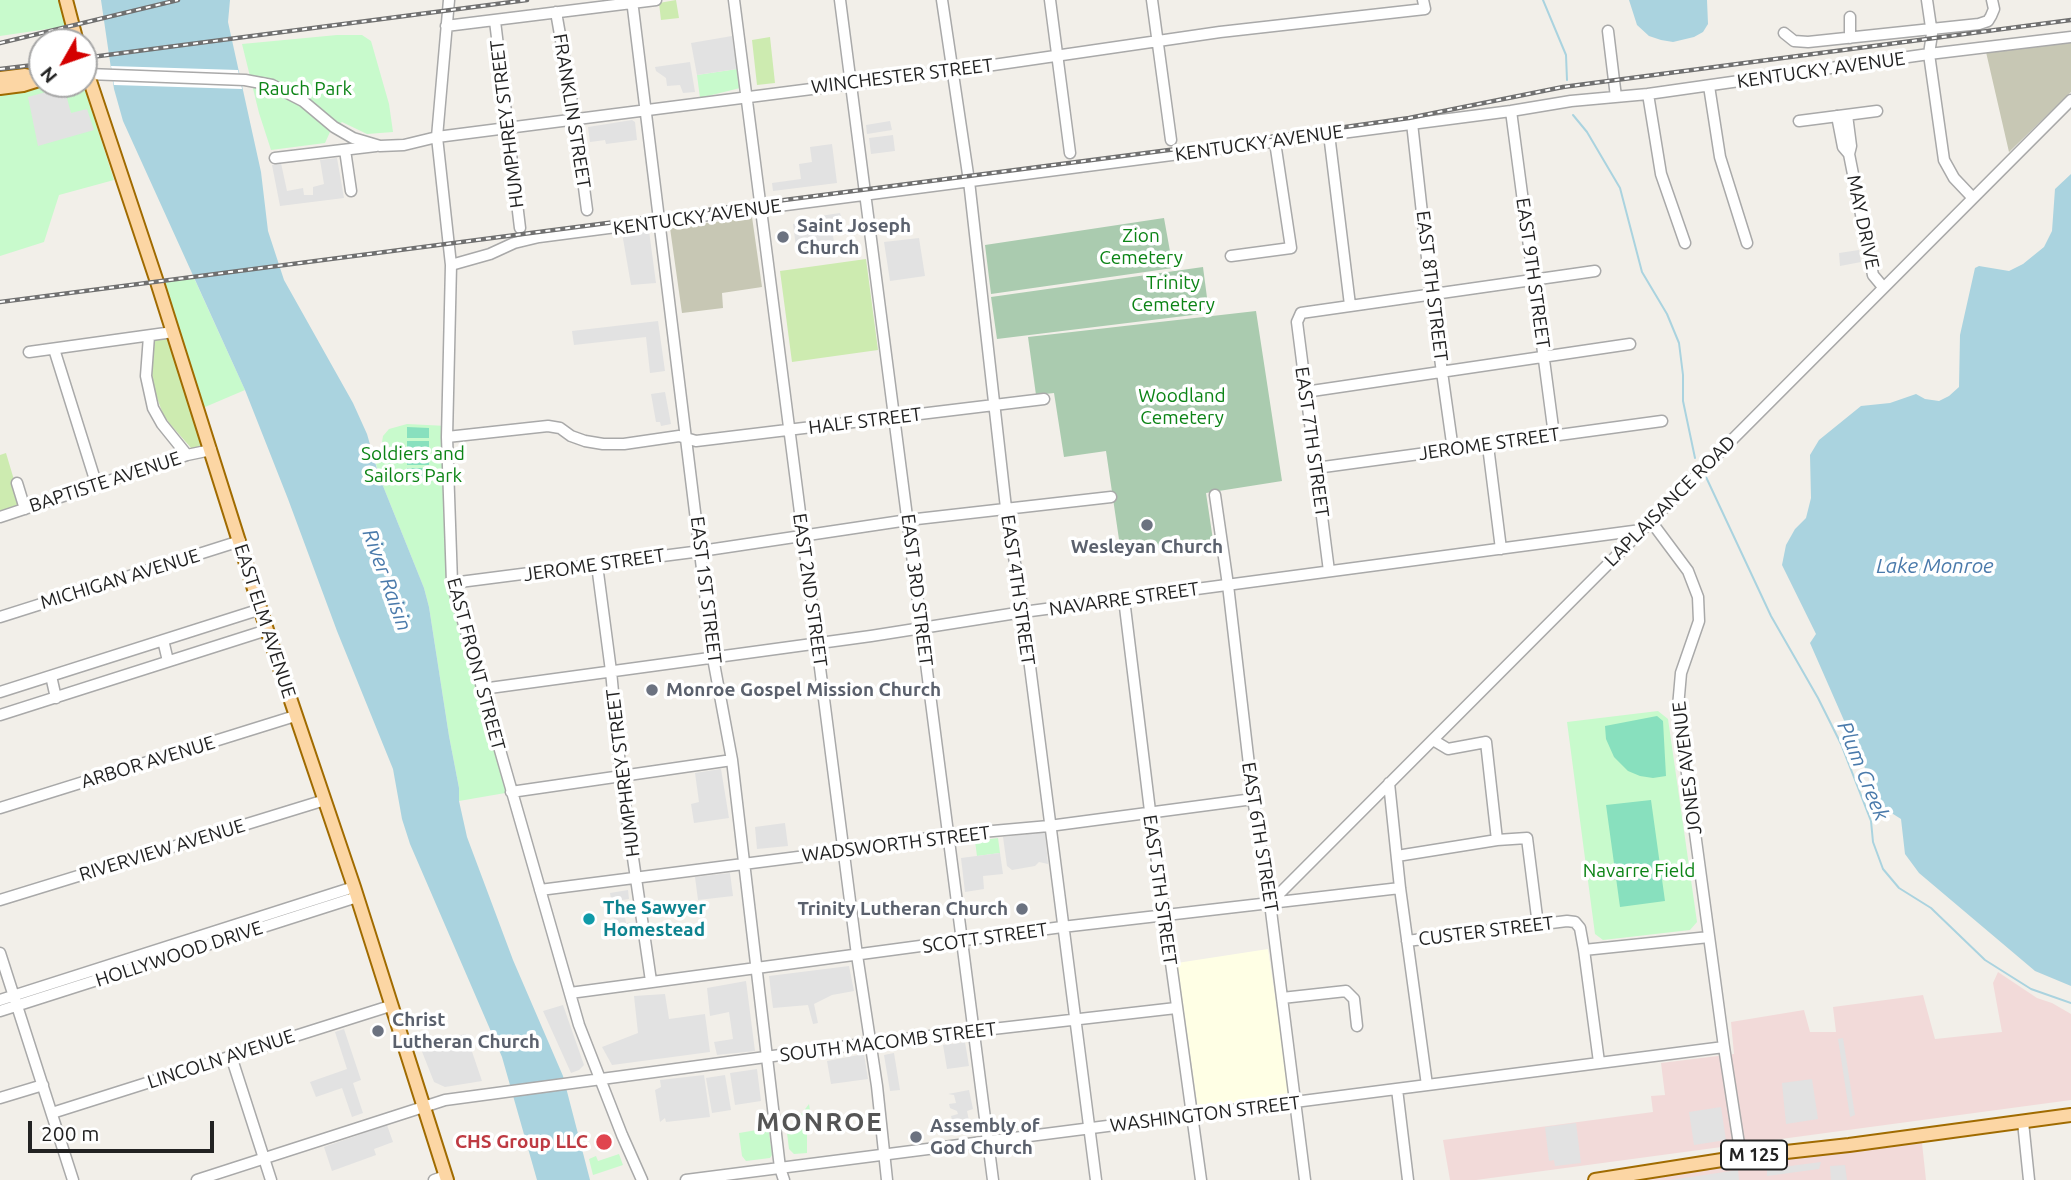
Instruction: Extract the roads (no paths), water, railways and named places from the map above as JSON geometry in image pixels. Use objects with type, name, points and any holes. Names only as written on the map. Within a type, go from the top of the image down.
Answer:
[{"type":"main road","points":[[66,0],[73,28]]},
{"type":"main road","points":[[0,78],[28,76]]},
{"type":"main road","points":[[0,88],[28,83]]},
{"type":"main road","name":"EAST ELM AVENUE","points":[[94,98],[173,332],[295,716],[356,892],[423,1108],[442,1179]]},
{"type":"main road","name":"M 125","points":[[1595,1180],[1741,1157],[2071,1115]]},
{"type":"street","name":"EAST FRONT STREET","points":[[449,0],[437,137],[451,265],[447,437],[452,583],[570,993],[600,1081],[642,1180]]},
{"type":"street","points":[[446,26],[656,0]]},
{"type":"street","name":"EAST 2ND STREET","points":[[734,0],[788,431],[857,955],[877,1086],[887,1180]]},
{"type":"street","name":"EAST 3RD STREET","points":[[840,0],[993,1180]]},
{"type":"street","name":"EAST 4TH STREET","points":[[942,0],[969,181],[1006,508],[1023,612],[1096,1180]]},
{"type":"street","points":[[1050,0],[1070,153]]},
{"type":"street","points":[[1152,0],[1171,140]]},
{"type":"street","points":[[1927,0],[1932,29],[1930,54],[1944,160],[1954,178],[1972,197]]},
{"type":"street","points":[[1784,33],[1794,41],[1808,42],[1979,24],[1988,21],[1991,16],[1994,9],[1992,0]]},
{"type":"street","name":"EAST 1ST STREET","points":[[632,1],[713,657],[732,760],[783,1180]]},
{"type":"street","name":"WINCHESTER STREET","points":[[275,158],[404,145],[437,137],[952,71],[1424,5]]},
{"type":"street","name":"FRANKLIN STREET","points":[[556,12],[587,210]]},
{"type":"street","points":[[1850,17],[1850,38]]},
{"type":"street","name":"HUMPHREY STREET","points":[[495,21],[520,228]]},
{"type":"street","points":[[1608,31],[1616,97]]},
{"type":"street","name":"KENTUCKY AVENUE","points":[[451,265],[539,237],[2071,37]]},
{"type":"street","name":"WINCHESTER STREET","points":[[98,74],[245,79],[272,85],[303,101],[334,127],[353,138],[380,146]]},
{"type":"street","points":[[1709,86],[1720,157],[1747,243]]},
{"type":"street","points":[[1648,94],[1661,174],[1685,243]]},
{"type":"street","name":"LAPLAISANCE ROAD","points":[[1270,903],[2071,100]]},
{"type":"street","name":"EAST 9TH STREET","points":[[1511,111],[1554,435]]},
{"type":"street","points":[[1799,121],[1877,111]]},
{"type":"street","name":"MAY DRIVE","points":[[1842,115],[1852,146],[1849,154],[1873,275],[1883,287]]},
{"type":"street","name":"EAST 8TH STREET","points":[[1412,123],[1431,294],[1453,450]]},
{"type":"street","points":[[1329,134],[1350,305],[1595,271]]},
{"type":"street","points":[[1231,256],[1291,247],[1275,142]]},
{"type":"street","points":[[345,149],[351,191]]},
{"type":"street","name":"EAST 7TH STREET","points":[[1329,571],[1297,322],[1301,313],[1350,305]]},
{"type":"street","points":[[29,352],[173,332]]},
{"type":"street","points":[[149,336],[146,376],[153,408],[187,455]]},
{"type":"street","points":[[1305,391],[1630,344]]},
{"type":"street","points":[[54,349],[97,486]]},
{"type":"street","name":"HALF STREET","points":[[447,437],[548,426],[560,428],[585,442],[603,444],[624,444],[679,436],[696,441],[1044,399]]},
{"type":"street","name":"JEROME STREET","points":[[1315,468],[1662,421]]},
{"type":"street","points":[[1488,446],[1501,549]]},
{"type":"street","name":"BAPTISTE AVENUE","points":[[0,517],[187,455],[211,450]]},
{"type":"street","points":[[17,483],[25,509]]},
{"type":"street","name":"EAST 6TH STREET","points":[[1215,495],[1252,799],[1270,903],[1305,1180]]},
{"type":"street","name":"JEROME STREET","points":[[452,583],[701,551],[908,520],[1111,497]]},
{"type":"street","name":"JONES AVENUE","points":[[1650,520],[1688,571],[1698,597],[1699,621],[1681,673],[1678,707],[1741,1157]]},
{"type":"street","name":"NAVARRE STREET","points":[[482,689],[1023,612],[1641,530]]},
{"type":"street","name":"MICHIGAN AVENUE","points":[[0,617],[240,541]]},
{"type":"street","name":"HUMPHREY STREET","points":[[597,565],[621,776],[651,981]]},
{"type":"street","name":"EAST 5TH STREET","points":[[1124,599],[1201,1180]]},
{"type":"street","points":[[0,692],[261,609]]},
{"type":"street","points":[[0,715],[267,629]]},
{"type":"street","points":[[163,640],[168,661]]},
{"type":"street","points":[[51,676],[56,698]]},
{"type":"street","name":"ARBOR AVENUE","points":[[0,808],[295,716]]},
{"type":"street","points":[[1433,740],[1448,749],[1486,742],[1497,840]]},
{"type":"street","points":[[511,792],[732,760]]},
{"type":"street","points":[[1389,783],[1400,888],[1427,1085]]},
{"type":"street","name":"WADSWORTH STREET","points":[[540,890],[948,835],[1049,826],[1252,799]]},
{"type":"street","name":"RIVERVIEW AVENUE","points":[[0,900],[324,800]]},
{"type":"street","points":[[1397,856],[1497,840],[1527,838],[1538,925]]},
{"type":"street","name":"SCOTT STREET","points":[[570,993],[1062,927],[1400,888]]},
{"type":"street","name":"HOLLYWOOD DRIVE","points":[[0,1011],[16,1000],[356,892]]},
{"type":"street","name":"CUSTER STREET","points":[[1407,941],[1575,922],[1580,928],[1584,950]]},
{"type":"street","points":[[1599,1062],[1584,950],[1709,937]]},
{"type":"street","points":[[0,953],[73,1180]]},
{"type":"street","points":[[1282,998],[1346,991],[1354,999],[1357,1026]]},
{"type":"street","name":"HOLLYWOOD DRIVE","points":[[0,1000],[16,1000]]},
{"type":"street","name":"LINCOLN AVENUE","points":[[52,1113],[390,1006]]},
{"type":"street","name":"SOUTH MACOMB STREET","points":[[197,1180],[444,1100],[1176,1007]]},
{"type":"street","name":"WASHINGTON STREET","points":[[686,1180],[1724,1047]]},
{"type":"street","points":[[231,1056],[271,1180]]},
{"type":"street","points":[[0,1098],[43,1085]]},
{"type":"street","points":[[1396,1089],[1408,1180]]},
{"type":"street","points":[[2023,1122],[2029,1180]]},
{"type":"water","name":"River Raisin","points":[[101,0],[230,0],[228,22],[261,172],[268,231],[284,280],[353,403],[367,434],[379,476],[424,588],[467,837],[513,960],[563,1076],[590,1180],[537,1180],[502,1057],[410,844],[402,819],[393,769],[337,631],[288,499],[245,390],[123,121],[114,89]]},
{"type":"water","points":[[1629,0],[1707,0],[1708,24],[1703,32],[1694,37],[1673,42],[1661,40],[1649,36],[1637,25]]},
{"type":"water","name":"Lake Monroe","points":[[2071,174],[2071,986],[2035,971],[1919,873],[1905,854],[1901,819],[1882,807],[1810,643],[1816,634],[1782,565],[1786,545],[1795,529],[1806,518],[1811,498],[1810,455],[1819,440],[1861,406],[1890,403],[1916,394],[1925,399],[1939,401],[1959,387],[1960,335],[1975,268],[1979,266],[2009,271],[2023,264],[2044,247],[2052,231],[2055,189]]},
{"type":"waterway","name":"Plum Creek","points":[[1543,0],[1566,55],[1567,80]]},
{"type":"waterway","name":"Plum Creek","points":[[1573,115],[1587,132],[1620,188],[1642,272],[1667,314],[1679,343],[1683,401],[1695,458]]},
{"type":"waterway","name":"Plum Creek","points":[[1706,477],[1771,616],[1841,744],[1871,821],[1873,842],[1883,869],[1899,888],[1931,908],[1985,960],[2031,989],[2071,1003]]},
{"type":"railway","points":[[0,43],[178,0]]},
{"type":"railway","points":[[98,56],[527,0]]},
{"type":"railway","points":[[0,302],[1338,128],[1409,118],[1563,87],[2071,20]]},
{"type":"railway","points":[[0,69],[28,66]]},
{"type":"place","name":"Saint Joseph Church","points":[[783,237]]},
{"type":"place","name":"Wesleyan Church","points":[[1147,525]]},
{"type":"place","name":"Monroe Gospel Mission Church","points":[[652,690]]},
{"type":"place","name":"Trinity Lutheran Church","points":[[1022,909]]},
{"type":"place","name":"The Sawyer Homestead","points":[[589,919]]},
{"type":"place","name":"Christ Lutheran Church","points":[[378,1031]]},
{"type":"place","name":"Assembly of God Church","points":[[916,1137]]},
{"type":"place","name":"CHS Group LLC","points":[[604,1142]]},
{"type":"district","name":"MONROE","points":[[820,1122]]},
{"type":"park label","name":"Rauch Park","points":[[305,89]]},
{"type":"park label","name":"Zion Cemetery","points":[[1141,247]]},
{"type":"park label","name":"Trinity Cemetery","points":[[1173,294]]},
{"type":"park label","name":"Woodland Cemetery","points":[[1182,407]]},
{"type":"park label","name":"Soldiers and Sailors Park","points":[[413,465]]},
{"type":"park label","name":"Navarre Field","points":[[1639,871]]}]
